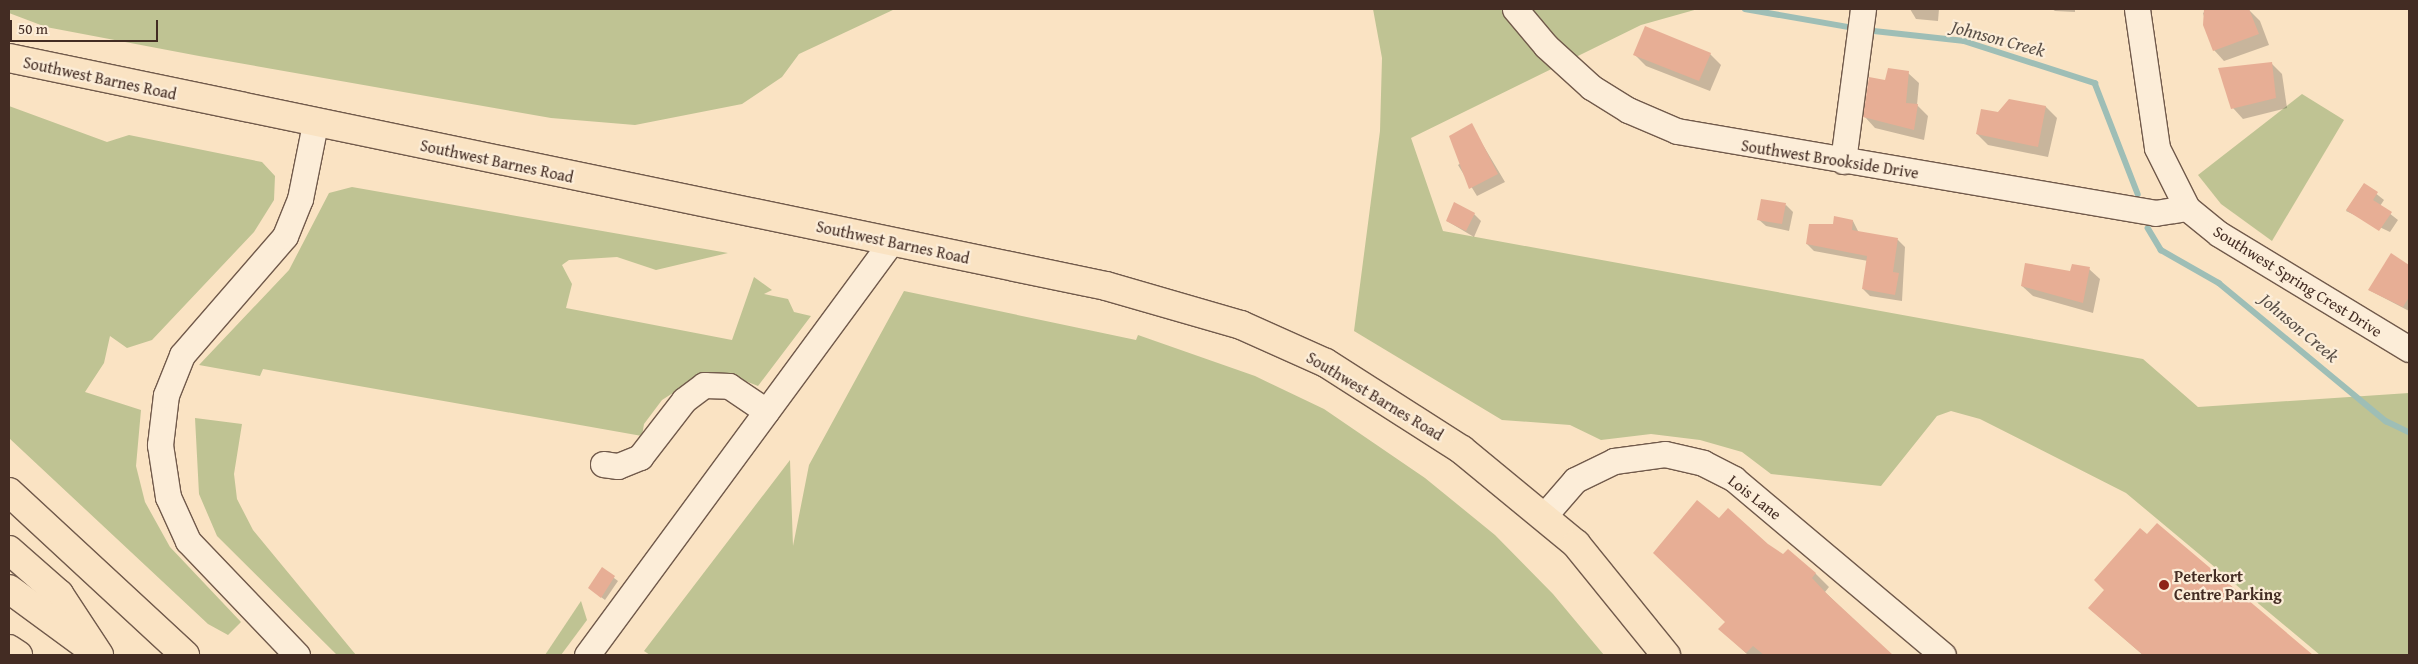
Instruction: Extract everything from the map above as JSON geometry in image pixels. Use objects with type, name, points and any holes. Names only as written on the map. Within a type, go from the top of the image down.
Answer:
[{"type":"main road","name":"Southwest Barnes Road","points":[[9,58],[314,124],[1106,286],[1191,308],[1292,347],[1414,416],[1576,544],[1666,655]]},
{"type":"main road","points":[[9,492],[185,655]]},
{"type":"main road","points":[[9,550],[59,594],[99,655]]},
{"type":"main road","points":[[9,589],[99,655]]},
{"type":"main road","points":[[9,649],[18,655]]},
{"type":"street","name":"Southwest Brookside Drive","points":[[1515,9],[1578,77],[1653,122],[1703,138],[2155,213],[2187,208]]},
{"type":"street","name":"Southwest Spring Crest Drive","points":[[2136,9],[2157,148],[2187,208],[2219,234],[2409,349]]},
{"type":"street","points":[[1843,161],[1862,12]]},
{"type":"street","points":[[297,655],[188,541],[168,497],[160,445],[166,395],[182,355],[285,236],[300,199],[314,124]]},
{"type":"street","points":[[587,655],[891,242]]},
{"type":"street","points":[[603,464],[629,464],[648,447],[693,391],[717,384],[766,411]]},
{"type":"street","name":"Lois Lane","points":[[1543,517],[1575,480],[1614,461],[1665,454],[1703,463],[1734,478],[1943,655]]},
{"type":"green space","points":[[9,9],[895,9],[799,54],[782,77],[742,104],[635,125],[551,118],[199,56],[46,27],[9,13]]},
{"type":"green space","points":[[1373,9],[1698,9],[1641,25],[1411,138],[1443,231],[2143,359],[2198,407],[2409,393],[2409,655],[2320,655],[2126,493],[1980,419],[1951,411],[1937,416],[1881,486],[1771,474],[1742,452],[1700,440],[1651,434],[1601,440],[1570,425],[1502,420],[1354,331],[1380,131],[1382,58]]},
{"type":"green space","points":[[2302,94],[2344,120],[2272,241],[2221,204],[2198,175]]},
{"type":"green space","points":[[9,106],[107,142],[129,135],[262,162],[275,176],[274,200],[254,232],[152,340],[127,348],[110,336],[104,363],[85,392],[141,410],[136,466],[145,502],[170,547],[241,622],[228,635],[208,624],[9,438]]},
{"type":"green space","points":[[352,187],[728,253],[656,270],[617,257],[569,260],[562,265],[572,284],[566,308],[732,340],[754,277],[772,290],[764,294],[788,299],[794,312],[811,316],[758,386],[725,373],[704,373],[662,400],[644,424],[642,436],[263,369],[260,376],[199,365],[289,270],[329,193]]},
{"type":"green space","points":[[904,291],[1136,340],[1138,335],[1255,376],[1324,409],[1425,478],[1495,535],[1553,594],[1604,655],[650,655],[644,651],[790,460],[793,546],[809,465]]},
{"type":"green space","points":[[195,418],[242,424],[234,474],[237,499],[253,530],[356,655],[337,655],[217,536],[199,494]]},
{"type":"green space","points":[[581,601],[587,620],[561,655],[545,655]]},
{"type":"building","points":[[2204,9],[2249,9],[2259,34],[2213,51],[2203,25]]},
{"type":"building","points":[[1645,26],[1711,53],[1699,81],[1633,55]]},
{"type":"building","points":[[2272,62],[2276,98],[2231,109],[2218,68]]},
{"type":"building","points":[[1888,68],[1909,71],[1906,103],[1918,104],[1914,130],[1863,117],[1869,77],[1885,80]]},
{"type":"building","points":[[2009,99],[2046,106],[2038,147],[1976,134],[1981,109],[1998,112]]},
{"type":"building","points":[[1472,123],[1498,174],[1469,189],[1449,136]]},
{"type":"building","points":[[2364,183],[2378,192],[2373,200],[2392,212],[2379,231],[2346,210]]},
{"type":"building","points":[[1761,199],[1786,203],[1782,224],[1757,220]]},
{"type":"building","points":[[1454,202],[1475,213],[1466,231],[1446,221]]},
{"type":"building","points":[[1834,216],[1853,220],[1852,230],[1898,238],[1893,272],[1899,273],[1895,295],[1862,289],[1867,256],[1806,244],[1809,224],[1833,224]]},
{"type":"building","points":[[2391,253],[2409,265],[2409,297],[2403,307],[2368,290]]},
{"type":"building","points":[[2025,263],[2070,271],[2072,264],[2090,267],[2083,303],[2021,286]]},
{"type":"building","points":[[1697,500],[1719,518],[1728,508],[1768,544],[1783,554],[1788,549],[1816,573],[1812,578],[1827,594],[1893,655],[1764,655],[1753,646],[1746,653],[1718,629],[1725,622],[1653,553]]},
{"type":"building","name":"Peterkort Centre Parking","points":[[2157,523],[2313,655],[2143,655],[2088,608],[2104,590],[2094,580],[2140,528],[2147,534]]},
{"type":"building","points":[[602,567],[615,576],[601,598],[588,588]]},
{"type":"waterway","name":"Johnson Creek","points":[[1745,9],[1854,28]]},
{"type":"waterway","name":"Johnson Creek","points":[[1865,30],[1964,41],[2095,83],[2138,194]]},
{"type":"waterway","name":"Johnson Creek","points":[[2148,228],[2161,250],[2219,283],[2386,421],[2409,432]]},
{"type":"place","name":"Peterkort Centre Parking","points":[[2164,585]]}]
